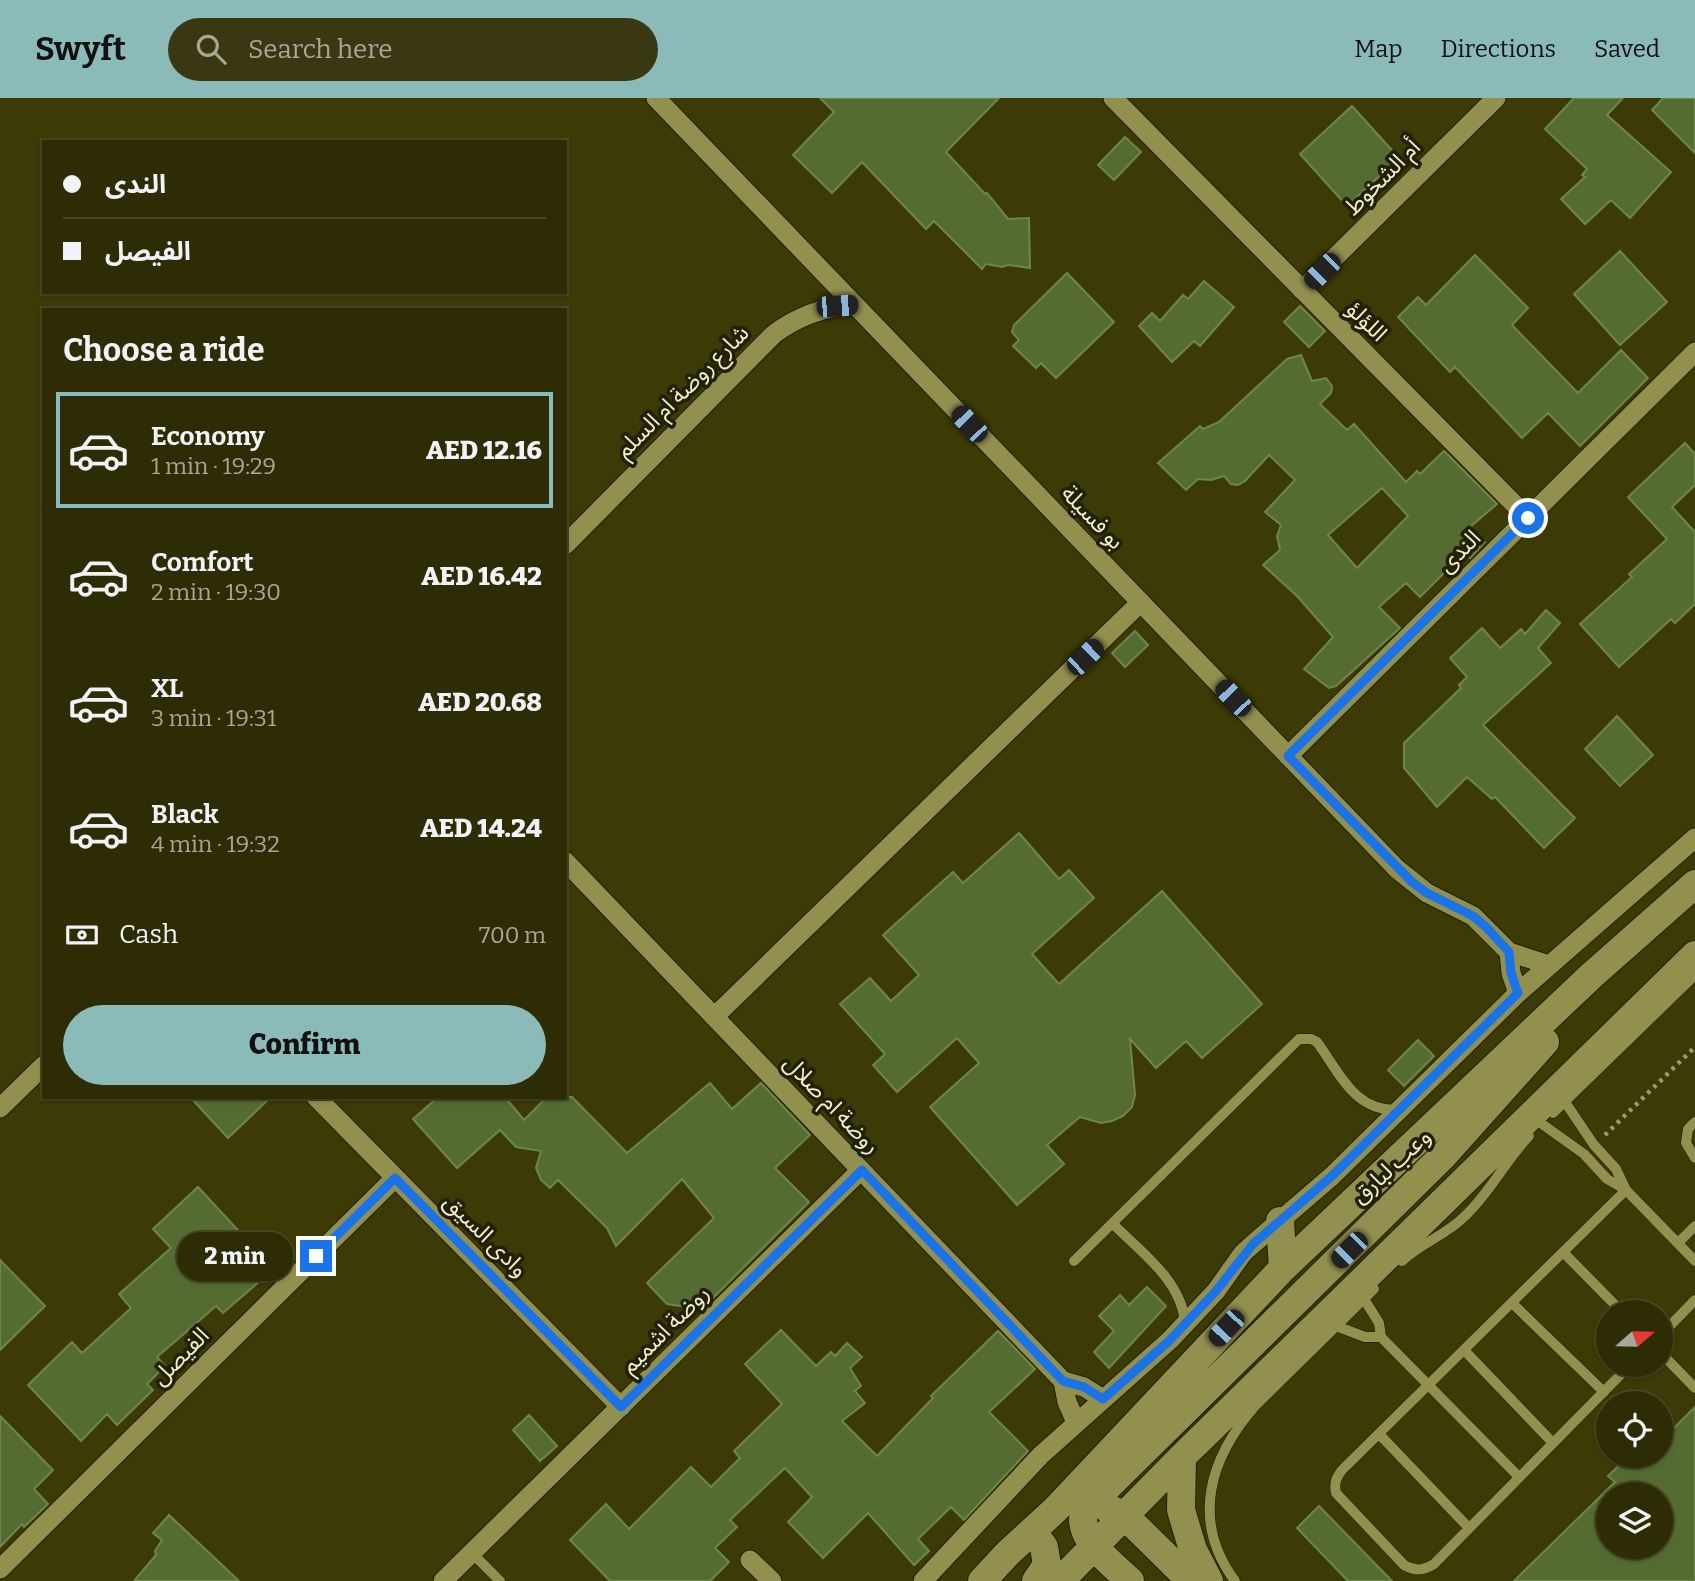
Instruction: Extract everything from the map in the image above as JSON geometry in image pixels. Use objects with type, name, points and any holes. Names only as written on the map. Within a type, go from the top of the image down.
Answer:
[{"type":"street","name":"بو فسيلة","points":[[656,98],[1412,882],[1427,893],[1473,916],[1509,952],[1549,965]]},
{"type":"street","name":"اللؤلؤ","points":[[1113,98],[1528,518]]},
{"type":"street","name":"أم الشخوط","points":[[1302,290],[1496,98]]},
{"type":"street","name":"شارع روضة ام السلم","points":[[567,543],[774,334],[788,323],[811,313],[854,304]]},
{"type":"street","name":"الندى","points":[[1288,756],[1695,352]]},
{"type":"street","points":[[714,1017],[1141,602]]},
{"type":"street","points":[[923,1581],[1041,1455],[1185,1323],[1216,1291],[1243,1254],[1299,1202],[1332,1176],[1518,993],[1695,838]]},
{"type":"street","name":"روضة ام صلال","points":[[567,863],[1063,1381]]},
{"type":"street","name":"وعب لبارق","points":[[982,1581],[1041,1523],[1283,1268],[1591,976],[1695,884]]},
{"type":"street","points":[[1509,952],[1511,973],[1518,993]]},
{"type":"street","points":[[1060,1581],[1182,1457],[1695,955]]},
{"type":"street","points":[[1130,1581],[1094,1546],[1084,1528],[1082,1516],[1086,1508],[1444,1155],[1545,1042],[1591,976]]},
{"type":"street","points":[[0,1108],[42,1067]]},
{"type":"street","name":"وادى السيق","points":[[318,1099],[621,1407]]},
{"type":"street","name":"روضة اشميم","points":[[443,1581],[862,1170]]},
{"type":"street","name":"الفيصل","points":[[0,1569],[395,1178]]},
{"type":"street","points":[[1280,1221],[1283,1268]]},
{"type":"street","points":[[1076,1422],[1067,1402],[1063,1381],[1084,1387],[1103,1399]]},
{"type":"street","points":[[1182,1457],[1181,1510],[1193,1550],[1209,1581]]},
{"type":"street","points":[[1037,1581],[1047,1565],[1041,1523],[1086,1508],[1113,1508],[1124,1515],[1191,1581]]},
{"type":"street","points":[[750,1560],[772,1581]]},
{"type":"lane","points":[[1396,1267],[1414,1251],[1455,1226],[1493,1186],[1522,1144],[1695,975]]},
{"type":"lane","points":[[1074,1261],[1299,1039],[1317,1042],[1349,1088],[1363,1102],[1375,1108],[1399,1110]]},
{"type":"lane","points":[[1565,1102],[1594,1145],[1616,1169],[1626,1190]]},
{"type":"lane","points":[[1695,1122],[1688,1129],[1686,1143],[1695,1158]]},
{"type":"lane","points":[[1542,1124],[1584,1154],[1607,1179],[1626,1190],[1695,1261]]},
{"type":"lane","points":[[1584,1154],[1594,1145]]},
{"type":"lane","points":[[1596,1400],[1427,1568],[1419,1570],[1404,1565],[1341,1500],[1335,1485],[1337,1476],[1626,1190]]},
{"type":"lane","points":[[1113,1224],[1175,1289],[1184,1311],[1185,1323]]},
{"type":"lane","points":[[1678,1243],[1695,1226]]},
{"type":"lane","points":[[1563,1252],[1610,1300]]},
{"type":"lane","points":[[1235,1581],[1222,1561],[1210,1523],[1212,1483],[1225,1446],[1240,1423],[1380,1283]]},
{"type":"lane","points":[[1364,1299],[1378,1323],[1381,1338],[1519,1478]]},
{"type":"lane","points":[[1673,1323],[1695,1300]]},
{"type":"lane","points":[[1511,1303],[1603,1391]]},
{"type":"lane","points":[[1336,1326],[1365,1337],[1381,1338]]},
{"type":"lane","points":[[1464,1350],[1553,1443]]},
{"type":"lane","points":[[1673,1365],[1695,1388]]},
{"type":"lane","points":[[1605,1391],[1618,1377]]},
{"type":"lane","points":[[1379,1434],[1469,1528]]},
{"type":"lane","points":[[472,1553],[500,1581]]},
{"type":"path","points":[[1594,1145],[1695,1047]]},
{"type":"building","points":[[820,98],[999,98],[946,152],[985,194],[987,193],[1008,219],[1029,218],[1030,268],[986,264],[982,269],[934,221],[926,229],[862,162],[832,193],[793,155],[834,112]]},
{"type":"building","points":[[1574,98],[1623,98],[1607,115],[1671,172],[1630,218],[1611,200],[1585,224],[1561,199],[1585,177],[1582,175],[1587,169],[1545,129]]},
{"type":"building","points":[[1663,98],[1695,98],[1695,153],[1652,110]]},
{"type":"building","points":[[1352,106],[1399,158],[1347,206],[1300,154]]},
{"type":"building","points":[[1125,137],[1141,152],[1114,180],[1098,165]]},
{"type":"building","points":[[1620,251],[1667,302],[1620,345],[1574,294]]},
{"type":"building","points":[[1475,255],[1528,308],[1512,325],[1578,393],[1621,350],[1648,378],[1580,446],[1548,413],[1522,438],[1455,367],[1450,372],[1398,317],[1418,297],[1426,305]]},
{"type":"building","points":[[1067,273],[1114,322],[1056,378],[1041,363],[1036,368],[1013,346],[1019,340],[1012,332],[1014,325]]},
{"type":"building","points":[[1204,281],[1234,307],[1200,346],[1194,341],[1172,362],[1139,326],[1152,313],[1160,321],[1183,295],[1188,299]]},
{"type":"building","points":[[1300,306],[1325,331],[1309,347],[1284,322]]},
{"type":"building","points":[[1301,355],[1312,381],[1326,378],[1332,386],[1331,393],[1320,404],[1347,430],[1354,424],[1406,482],[1417,471],[1420,474],[1444,451],[1497,504],[1470,527],[1485,542],[1470,558],[1465,552],[1420,597],[1406,583],[1379,607],[1400,628],[1336,686],[1329,688],[1304,669],[1333,637],[1297,596],[1263,565],[1280,550],[1277,536],[1281,525],[1265,512],[1295,480],[1269,455],[1238,485],[1231,484],[1224,476],[1211,480],[1198,479],[1186,490],[1158,463],[1200,426],[1203,429],[1219,422],[1287,359]],"holes":[[[1382,488],[1408,516],[1357,568],[1328,535]]]},
{"type":"building","points":[[1685,443],[1695,454],[1695,485],[1672,507],[1695,532],[1695,604],[1675,623],[1671,619],[1619,667],[1580,624],[1632,577],[1629,574],[1667,539],[1628,497]]},
{"type":"building","points":[[1546,610],[1560,623],[1538,648],[1551,663],[1483,725],[1575,818],[1544,848],[1495,797],[1492,799],[1467,777],[1437,807],[1404,768],[1404,743],[1461,688],[1459,685],[1467,677],[1450,658],[1482,628],[1500,648],[1521,629],[1525,634]]},
{"type":"building","points":[[1135,631],[1148,645],[1125,667],[1112,653]]},
{"type":"building","points":[[1617,716],[1653,755],[1620,786],[1585,749]]},
{"type":"building","points":[[1019,833],[1059,879],[1069,870],[1094,898],[1032,954],[1059,984],[1162,891],[1262,1004],[1202,1058],[1186,1041],[1156,1068],[1130,1039],[1135,1095],[1132,1107],[1123,1116],[1112,1121],[1101,1123],[1080,1117],[1047,1145],[1064,1164],[1017,1205],[930,1107],[979,1063],[957,1038],[897,1092],[873,1065],[885,1054],[840,1004],[870,978],[891,1001],[919,975],[883,935],[953,872],[963,883]]},
{"type":"building","points":[[1418,1040],[1434,1056],[1404,1086],[1388,1070]]},
{"type":"building","points":[[710,1083],[732,1109],[761,1083],[810,1135],[775,1168],[809,1202],[702,1309],[667,1304],[647,1283],[714,1218],[682,1179],[616,1246],[607,1228],[558,1180],[550,1188],[541,1180],[536,1168],[541,1151],[516,1147],[500,1130],[457,1168],[413,1119],[436,1099],[507,1099],[524,1120],[545,1099],[572,1097],[627,1153]]},
{"type":"building","points":[[192,1099],[269,1099],[228,1138]]},
{"type":"building","points":[[198,1187],[247,1240],[235,1251],[261,1280],[223,1313],[216,1306],[157,1357],[165,1366],[147,1384],[153,1390],[117,1425],[107,1414],[81,1441],[28,1385],[72,1342],[82,1353],[131,1308],[119,1294],[171,1248],[153,1229]]},
{"type":"building","points":[[0,1260],[45,1306],[0,1350]]},
{"type":"building","points":[[1147,1287],[1166,1306],[1109,1368],[1094,1352],[1114,1331],[1099,1316],[1120,1295],[1129,1305]]},
{"type":"building","points":[[781,1330],[816,1366],[831,1352],[835,1356],[847,1343],[862,1357],[850,1368],[861,1386],[855,1391],[865,1403],[842,1421],[877,1456],[933,1398],[931,1396],[998,1331],[1035,1369],[989,1412],[1028,1451],[964,1520],[951,1507],[918,1539],[929,1551],[914,1565],[868,1513],[823,1558],[788,1522],[812,1497],[785,1468],[730,1520],[737,1527],[715,1548],[729,1562],[710,1581],[610,1581],[570,1540],[606,1504],[629,1529],[691,1467],[711,1487],[740,1458],[734,1451],[782,1404],[745,1364]]},
{"type":"building","points":[[1695,1407],[1695,1581],[1514,1581],[1596,1501],[1596,1559],[1673,1559],[1673,1482],[1615,1482],[1608,1476],[1616,1468],[1673,1468],[1673,1429]]},
{"type":"building","points":[[529,1415],[557,1446],[540,1461],[513,1430]]},
{"type":"building","points":[[0,1416],[53,1470],[34,1489],[48,1504],[24,1527],[22,1524],[0,1547]]},
{"type":"building","points":[[1319,1506],[1392,1581],[1348,1581],[1297,1528]]},
{"type":"building","points":[[169,1515],[239,1581],[134,1581],[156,1555],[155,1551],[162,1540],[153,1533]]},
{"type":"route","points":[[316,1256],[395,1178],[621,1407],[862,1170],[1063,1381],[1084,1387],[1103,1399],[1170,1340],[1216,1291],[1253,1244],[1332,1176],[1518,993],[1511,973],[1509,952],[1486,927],[1473,916],[1427,893],[1412,882],[1288,756],[1528,518]]}]
